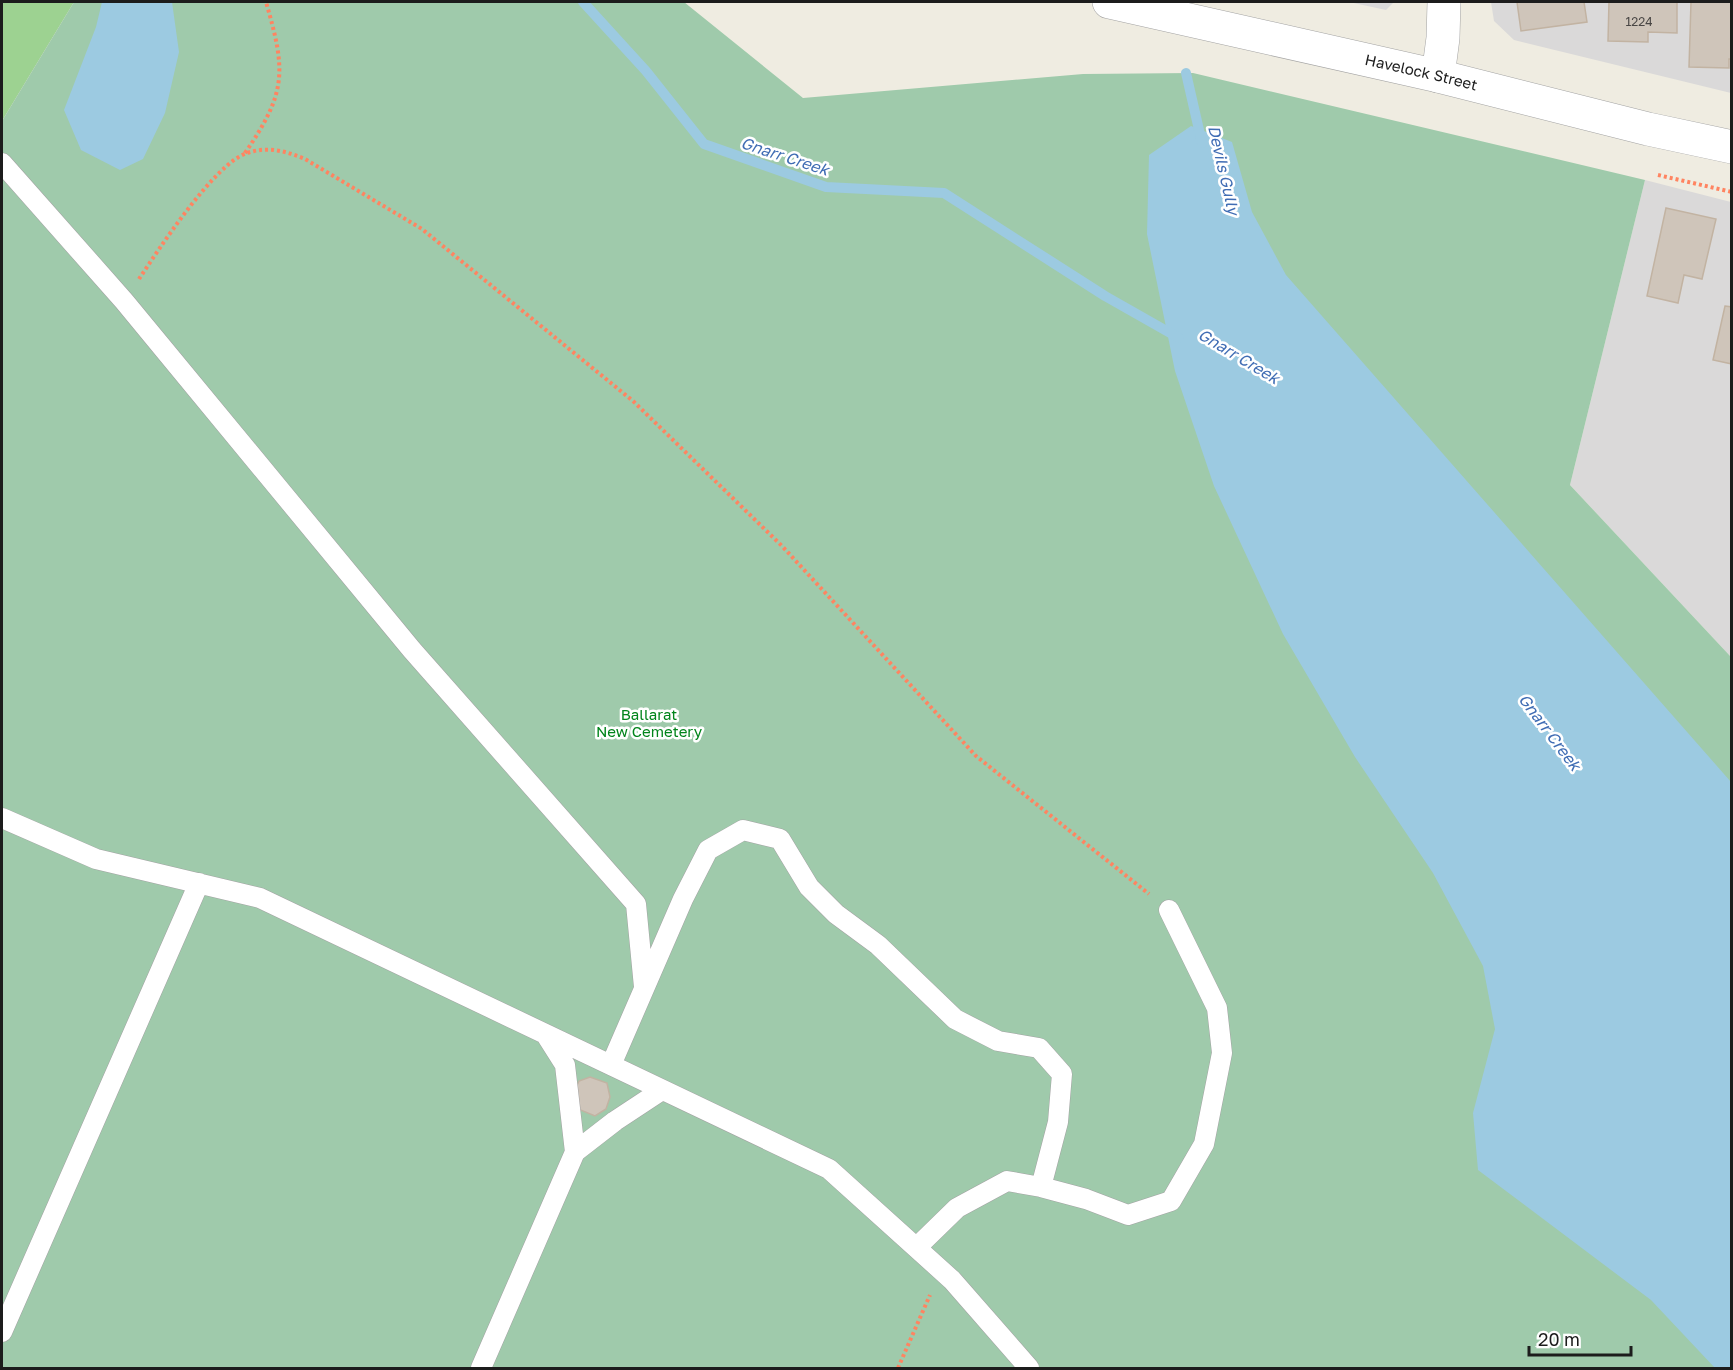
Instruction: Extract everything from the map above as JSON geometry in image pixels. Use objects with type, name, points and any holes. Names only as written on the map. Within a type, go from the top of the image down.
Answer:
[{"type":"street","name":"Havelock Street","points":[[1109,2],[1438,76],[1648,129],[1731,147]]},
{"type":"street","points":[[1438,76],[1443,38],[1444,2]]},
{"type":"lane","points":[[2,163],[124,301],[412,650],[636,904],[644,987]]},
{"type":"lane","points":[[2,818],[96,859],[260,898],[829,1169],[942,1270],[1029,1368]]},
{"type":"lane","points":[[611,1065],[683,900],[708,850],[743,830],[780,839],[809,887],[836,914],[878,945],[955,1019],[998,1041],[1039,1048],[1062,1074],[1058,1122],[1041,1187]]},
{"type":"lane","points":[[2,1332],[199,883]]},
{"type":"lane","points":[[917,1247],[957,1209],[1007,1181],[1086,1199],[1128,1215],[1171,1201],[1204,1144],[1222,1053],[1216,1008],[1169,910]]},
{"type":"lane","points":[[546,1035],[565,1065],[575,1152]]},
{"type":"lane","points":[[481,1368],[575,1152],[615,1121],[662,1090]]},
{"type":"path","points":[[124,301],[189,209],[225,168],[244,153],[271,110],[279,82],[279,52],[266,2]]},
{"type":"path","points":[[244,153],[276,150],[296,155],[422,229],[587,363],[633,401],[782,546],[975,756],[1169,910]]},
{"type":"path","points":[[1658,175],[1731,192]]},
{"type":"path","points":[[898,1368],[942,1270]]},
{"type":"shaded area","points":[[1349,2],[1394,2],[1386,10]]},
{"type":"shaded area","points":[[1491,2],[1731,2],[1731,93],[1514,40],[1494,21]]},
{"type":"shaded area","points":[[1645,180],[1731,202],[1731,657],[1570,485]]},
{"type":"green space","points":[[2,2],[74,2],[2,121]]},
{"type":"green space","name":"Ballarat New Cemetery","points":[[74,2],[684,2],[803,98],[1083,74],[1193,73],[1645,180],[1570,485],[1731,657],[1731,1368],[2,1368],[2,121]]},
{"type":"water","points":[[102,2],[172,2],[179,52],[165,113],[143,159],[120,170],[81,150],[64,110],[96,27]]},
{"type":"water","points":[[1191,126],[1232,142],[1252,212],[1286,275],[1731,782],[1731,1368],[1715,1368],[1651,1300],[1478,1170],[1473,1113],[1495,1029],[1483,966],[1433,873],[1355,757],[1283,634],[1214,486],[1175,371],[1147,234],[1149,155]]},
{"type":"building","points":[[1517,2],[1584,2],[1587,22],[1521,31]]},
{"type":"building","points":[[1609,2],[1677,2],[1677,33],[1648,32],[1648,42],[1608,41]]},
{"type":"building","points":[[1691,2],[1732,2],[1732,59],[1729,59],[1729,68],[1689,67]]},
{"type":"building","points":[[1666,208],[1716,219],[1702,279],[1684,275],[1678,303],[1647,296]]},
{"type":"building","points":[[1725,306],[1732,307],[1732,364],[1713,360]]},
{"type":"building","points":[[590,1077],[607,1083],[610,1097],[606,1109],[595,1116],[578,1109],[573,1094],[579,1081]]},
{"type":"waterway","name":"Gnarr Creek","points":[[583,2],[646,71],[704,144],[826,187],[944,193],[1105,296],[1179,338]]},
{"type":"waterway","name":"Devils Gully","points":[[1186,73],[1202,143]]}]
